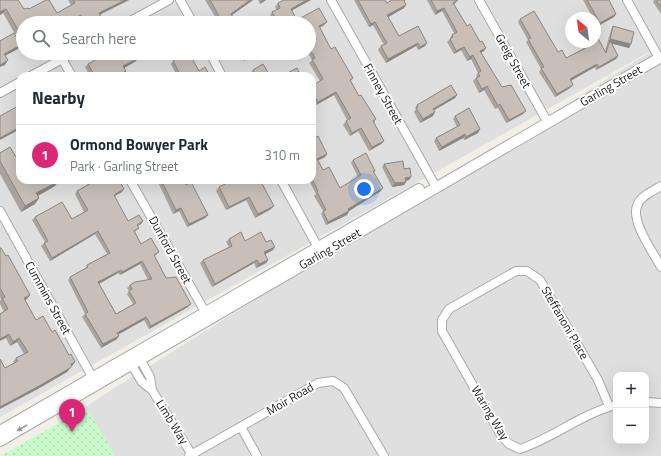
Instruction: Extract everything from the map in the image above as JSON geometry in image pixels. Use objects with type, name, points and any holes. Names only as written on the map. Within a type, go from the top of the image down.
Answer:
[{"type":"street","points":[[140,16],[169,0]]},
{"type":"street","points":[[180,0],[189,16]]},
{"type":"street","name":"Finney Street","points":[[330,0],[435,184]]},
{"type":"street","name":"Greig Street","points":[[479,0],[546,120]]},
{"type":"street","points":[[627,0],[659,54]]},
{"type":"street","name":"Garling Street","points":[[0,441],[94,382],[659,54]]},
{"type":"street","points":[[38,72],[60,60]]},
{"type":"street","points":[[63,60],[70,72]]},
{"type":"street","points":[[214,60],[220,72]]},
{"type":"street","points":[[0,93],[16,84]]},
{"type":"street","name":"Dunford Street","points":[[132,184],[207,316]]},
{"type":"street","points":[[283,184],[320,250]]},
{"type":"street","points":[[661,186],[646,195],[637,205],[636,216],[639,227],[661,266]]},
{"type":"street","name":"Cummins Street","points":[[0,211],[94,382]]},
{"type":"street","name":"Steffanoni Place","points":[[442,320],[450,309],[455,306],[516,271],[527,271],[540,280],[613,405]]},
{"type":"street","name":"Waring Way","points":[[442,320],[442,332],[501,435],[509,444],[520,449],[535,444],[594,412],[613,405]]},
{"type":"street","name":"Limb Way","points":[[139,356],[150,377],[152,390]]},
{"type":"street","name":"Limb Way","points":[[130,361],[142,382],[152,390],[190,455]]},
{"type":"street","name":"Moir Road","points":[[190,455],[318,383],[333,381],[344,388],[384,456]]},
{"type":"street","name":"Garling Street","points":[[0,431],[94,382]]},
{"type":"street","points":[[649,402],[661,403]]},
{"type":"street","points":[[241,427],[257,456]]},
{"type":"shaded area","points":[[0,0],[661,0],[661,456],[115,456],[86,407],[658,47],[0,417]]},
{"type":"green space","points":[[86,407],[115,456],[1,456]]},
{"type":"building","points":[[0,0],[18,0],[24,9],[29,9],[46,0],[49,0],[57,13],[75,3],[73,0],[125,0],[99,13],[100,16],[16,16],[16,26],[6,9],[0,12]]},
{"type":"building","points":[[210,0],[250,0],[231,14],[232,16],[219,16]]},
{"type":"building","points":[[284,0],[307,0],[291,9],[295,16],[274,16],[272,12],[280,8],[278,3]]},
{"type":"building","points":[[358,0],[385,0],[387,3],[392,0],[404,0],[406,5],[387,15],[399,36],[418,26],[427,43],[420,47],[418,43],[388,59],[381,46],[387,43],[375,22],[371,24]]},
{"type":"building","points":[[431,0],[458,0],[453,3],[467,26],[470,24],[480,42],[482,41],[486,48],[480,51],[502,87],[511,85],[526,111],[509,120],[500,104],[498,106],[487,86],[482,89],[476,78],[480,76],[478,73],[481,71],[473,55],[470,57],[464,47],[456,51],[450,39],[453,37],[452,35],[457,32],[444,8],[437,11]]},
{"type":"building","points":[[587,0],[609,0],[616,14],[601,22],[601,12],[594,12]]},
{"type":"building","points":[[656,0],[661,0],[661,7]]},
{"type":"building","points":[[319,8],[327,22],[319,26],[331,49],[335,47],[353,78],[350,80],[359,96],[361,95],[376,119],[373,121],[384,141],[372,147],[361,128],[352,133],[346,121],[351,118],[336,92],[318,102],[316,98],[316,83],[323,79],[313,60],[316,60],[316,16],[304,16]]},
{"type":"building","points":[[534,11],[558,52],[562,50],[566,58],[586,48],[601,48],[601,44],[606,53],[610,40],[618,56],[599,67],[597,64],[570,79],[573,85],[557,94],[541,68],[544,67],[528,39],[531,38],[520,19]]},
{"type":"building","points":[[613,26],[634,32],[631,44],[610,39]]},
{"type":"building","points":[[14,33],[16,36],[16,48],[4,54],[8,60],[0,65],[0,41]]},
{"type":"building","points":[[95,60],[135,60],[123,66],[126,71],[124,72],[93,72],[88,64]]},
{"type":"building","points":[[193,60],[199,71],[205,67],[208,72],[179,72],[173,61]]},
{"type":"building","points":[[263,64],[268,72],[254,72],[253,70]]},
{"type":"building","points":[[297,68],[299,72],[290,72]]},
{"type":"building","points":[[451,85],[457,95],[433,109],[435,112],[423,119],[416,108],[418,107],[417,105]]},
{"type":"building","points":[[16,107],[16,129],[0,138],[0,116]]},
{"type":"building","points":[[469,108],[480,129],[466,137],[465,134],[442,147],[436,138],[460,125],[455,116]]},
{"type":"building","points":[[318,136],[327,154],[317,159],[323,170],[329,167],[340,188],[361,175],[353,160],[366,153],[375,171],[373,171],[383,188],[348,209],[349,211],[328,222],[323,211],[326,210],[314,184],[316,184],[316,137]]},
{"type":"building","points":[[10,147],[16,157],[16,184],[53,184],[36,193],[39,198],[25,206],[0,161],[0,153]]},
{"type":"building","points":[[403,161],[404,169],[410,168],[411,177],[405,178],[406,182],[395,183],[384,164]]},
{"type":"building","points":[[89,184],[121,184],[124,189],[114,195],[128,221],[139,215],[143,221],[137,225],[139,228],[134,231],[141,244],[151,238],[159,252],[154,255],[166,278],[176,277],[191,304],[151,326],[146,317],[117,333],[119,336],[103,344],[85,314],[88,312],[70,277],[88,267],[87,265],[110,253],[98,231],[52,258],[44,243],[48,241],[35,217],[62,202],[72,219],[88,210],[77,191]],"holes":[[[142,261],[152,279],[135,282],[130,285],[132,289],[129,291],[136,303],[116,314],[98,282],[121,270],[122,272]]]},
{"type":"building","points":[[163,184],[192,184],[208,215],[189,224],[181,208],[176,210]]},
{"type":"building","points":[[225,184],[262,184],[274,206],[258,214],[249,197],[229,207],[219,187]]},
{"type":"building","points":[[241,232],[245,241],[261,232],[266,242],[271,240],[275,247],[264,252],[268,260],[259,264],[257,260],[215,284],[203,260],[232,246],[229,239]]},
{"type":"building","points":[[0,248],[6,256],[8,255],[30,295],[24,298],[36,320],[43,316],[52,332],[55,330],[69,355],[71,354],[75,362],[71,364],[72,366],[70,368],[0,407],[0,359],[5,368],[18,361],[16,358],[28,352],[19,338],[13,342],[9,334],[0,339],[0,314],[8,309],[2,298],[5,297],[0,288]]},
{"type":"place","name":"Ormond Bowyer Park","points":[[72,432]]}]
